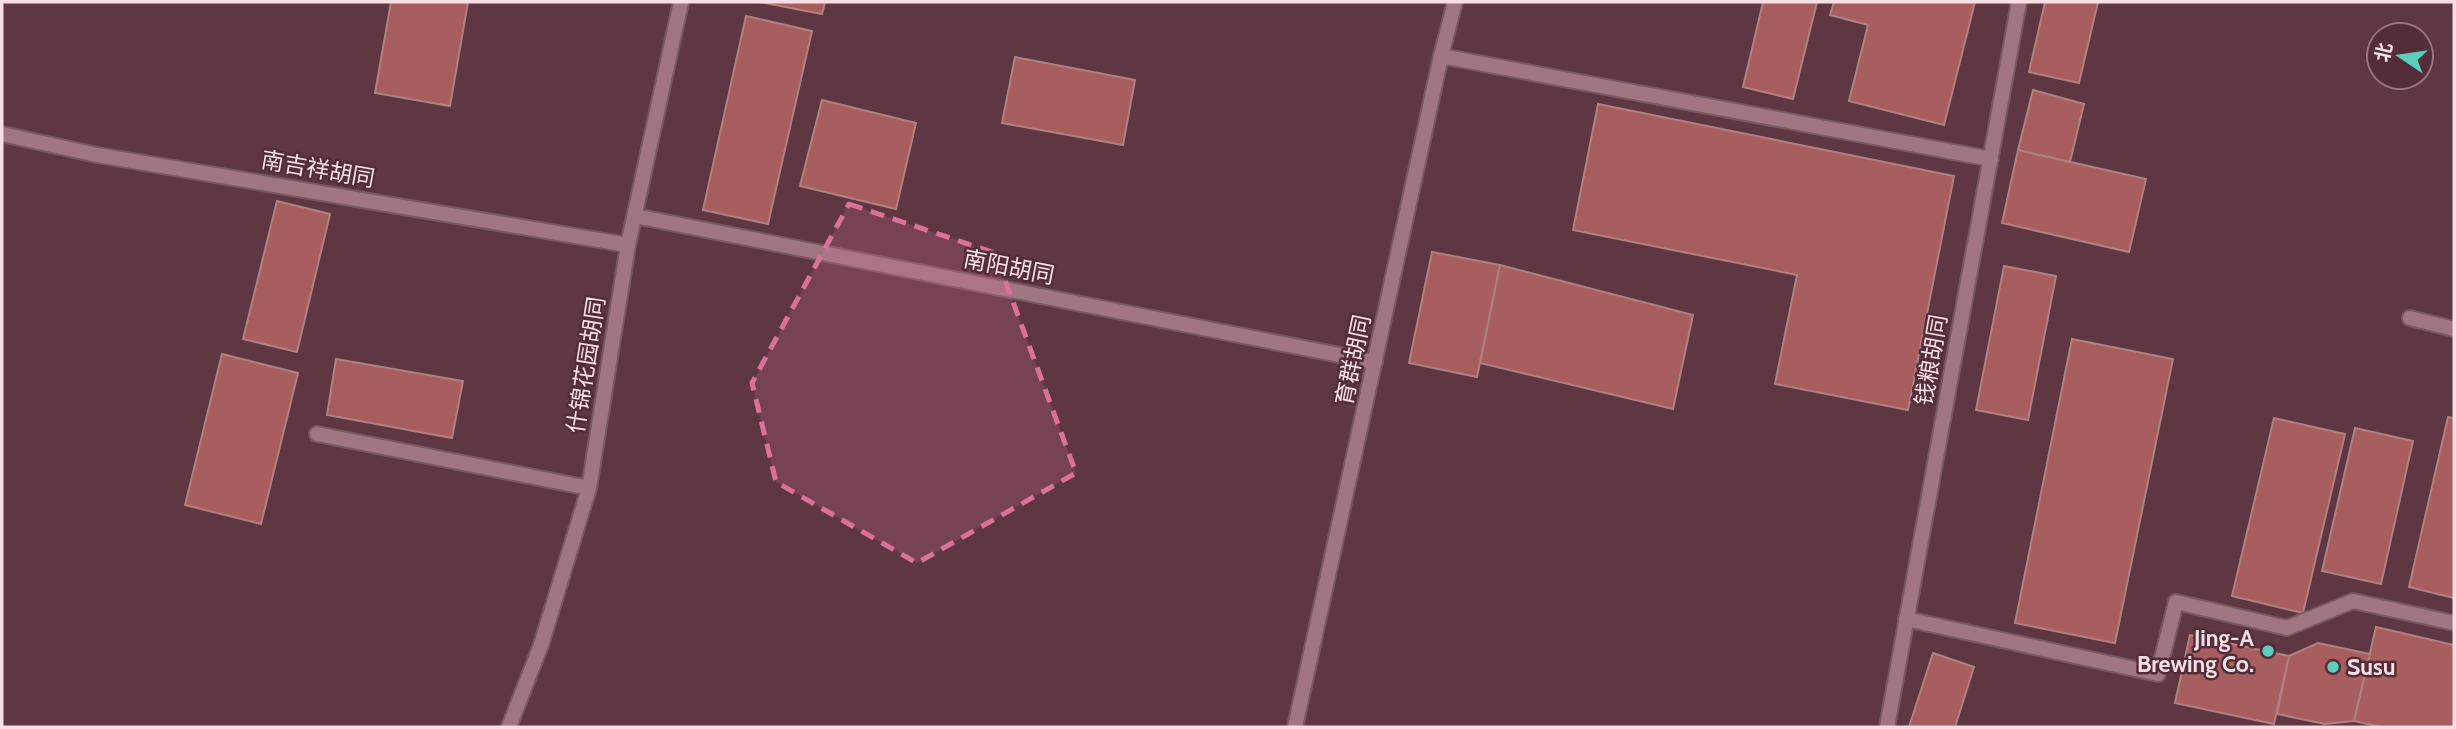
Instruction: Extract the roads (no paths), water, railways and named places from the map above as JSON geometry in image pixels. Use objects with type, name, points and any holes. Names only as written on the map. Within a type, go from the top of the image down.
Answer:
[{"type":"street","name":"什锦花园胡同","points":[[509,727],[541,645],[589,488],[628,245],[681,2]]},
{"type":"street","name":"育群胡同","points":[[1295,727],[1455,2]]},
{"type":"street","name":"钱粮胡同","points":[[1886,727],[2019,2]]},
{"type":"street","points":[[1441,56],[1991,159]]},
{"type":"street","name":"南吉祥胡同","points":[[2,134],[97,155],[628,245]]},
{"type":"street","name":"南阳胡同","points":[[635,216],[1375,362]]},
{"type":"street","points":[[2410,318],[2454,329]]},
{"type":"street","points":[[317,433],[589,488]]},
{"type":"street","points":[[1906,619],[2158,674],[2176,602],[2287,628],[2353,601],[2454,623]]},
{"type":"place","name":"Jing-A Brewing Co.","points":[[2268,651]]},
{"type":"place","name":"Susu","points":[[2333,667]]}]
